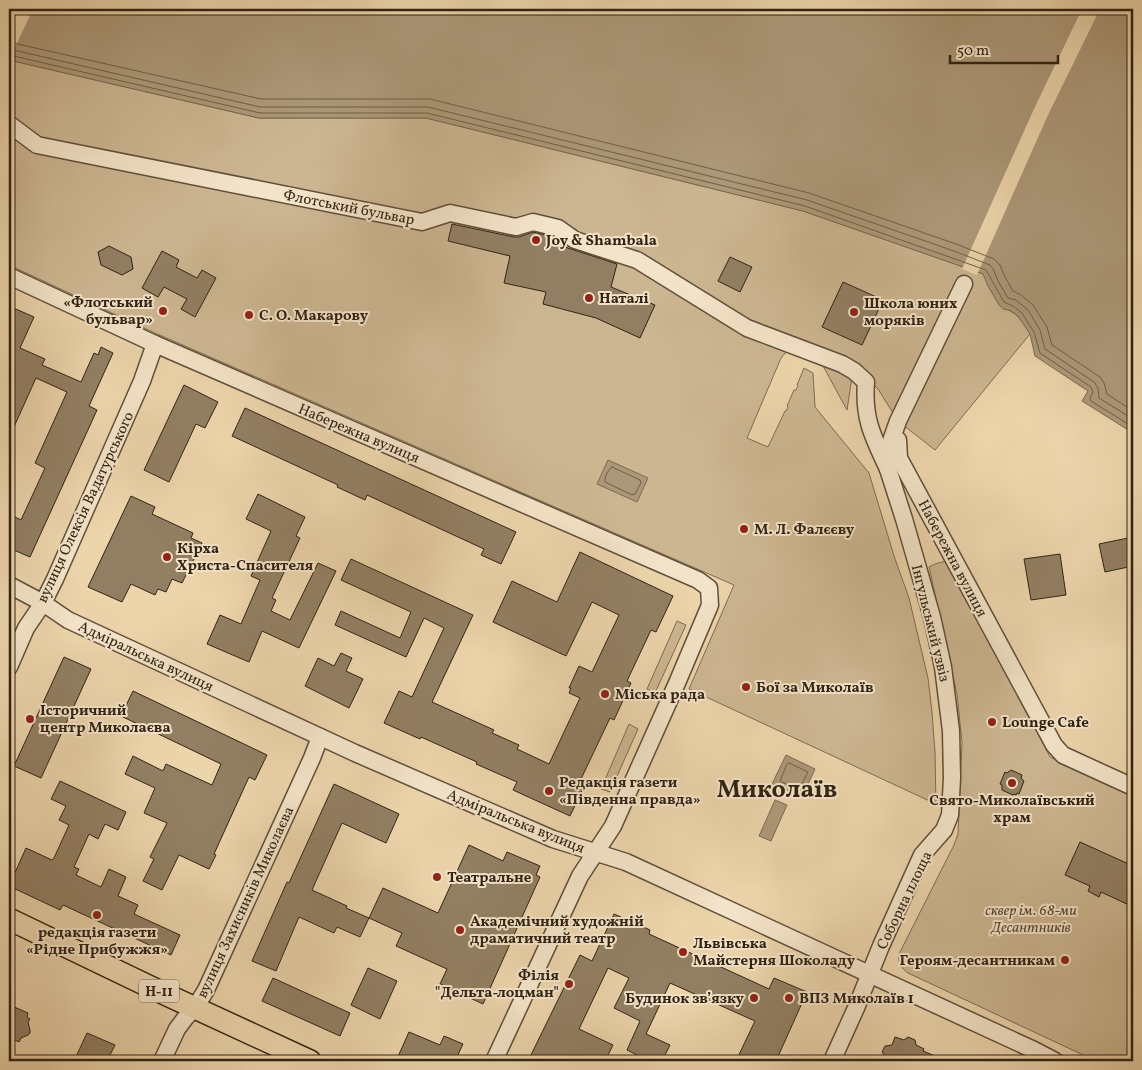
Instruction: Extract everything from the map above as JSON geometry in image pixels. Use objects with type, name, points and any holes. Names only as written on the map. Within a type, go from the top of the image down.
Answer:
[{"type":"main road","name":"Н-11","points":[[9,919],[310,1061]]},
{"type":"street","name":"Флотський бульвар","points":[[9,124],[37,145],[422,222],[450,213],[516,227],[533,222],[558,228],[575,240],[637,260],[747,328],[842,364],[854,371],[866,382],[865,398],[869,427],[888,469]]},
{"type":"street","name":"Набережна вулиця","points":[[9,276],[155,344],[698,580],[709,588],[710,604],[677,683],[611,830],[596,853]]},
{"type":"street","name":"Набережна вулиця","points":[[964,284],[898,421],[899,458],[1054,746],[1063,754],[1133,787]]},
{"type":"street","name":"вулиця Олексія Вадатурського","points":[[9,667],[26,628],[43,603],[55,579],[142,381],[155,344]]},
{"type":"street","name":"Інгульський узвіз","points":[[898,421],[891,441],[888,469],[932,618],[948,696],[952,778],[950,815],[944,830]]},
{"type":"street","name":"Адміральська вулиця","points":[[9,585],[43,603],[68,620],[320,737],[553,838],[626,862],[1055,1061]]},
{"type":"street","name":"вулиця Захисників Миколаєва","points":[[162,1061],[177,1029],[195,1008],[206,990],[320,737]]},
{"type":"street","name":"Соборна площа","points":[[832,1061],[922,855],[944,830]]},
{"type":"street","points":[[494,1061],[580,876],[596,853]]},
{"type":"green space","points":[[9,60],[259,118],[426,118],[803,211],[984,274],[1002,308],[1011,311],[1017,316],[1030,334],[935,450],[898,421],[878,389],[854,365],[794,343],[781,358],[747,438],[768,447],[788,407],[794,390],[798,386],[804,368],[813,373],[815,407],[869,473],[909,598],[928,678],[935,752],[936,804],[689,689],[734,585],[155,333],[9,265]]},
{"type":"green space","points":[[822,364],[852,377],[847,410]]},
{"type":"green space","name":"сквер ім. 68-ми Десантників","points":[[946,561],[1050,757],[1133,796],[1133,1061],[1096,1061],[908,973],[900,963],[899,954],[958,834],[962,743],[957,694],[929,567]]},
{"type":"green space","points":[[677,621],[686,625],[655,693],[647,689]]},
{"type":"green space","points":[[629,724],[638,729],[610,792],[601,789]]},
{"type":"water","points":[[9,9],[1133,9],[1133,433],[1082,401],[1088,391],[1035,356],[1030,334],[1018,316],[1000,306],[983,274],[803,211],[426,118],[259,118],[9,60]]},
{"type":"water","points":[[608,460],[648,478],[637,502],[597,484]]},
{"type":"water","points":[[786,755],[815,769],[802,797],[772,784]]},
{"type":"water","points":[[775,800],[787,805],[771,841],[759,836]]},
{"type":"pier","points":[[9,9],[33,9],[9,60]]},
{"type":"pier","points":[[1082,9],[1100,9],[1048,115],[977,275],[962,269],[1034,109]]},
{"type":"building","points":[[452,224],[514,237],[533,232],[554,237],[556,239],[555,244],[617,264],[611,287],[655,305],[640,338],[596,318],[543,304],[546,292],[504,283],[510,256],[448,241]]},
{"type":"building","points":[[109,246],[131,257],[133,269],[122,275],[101,265],[98,252]]},
{"type":"building","points":[[162,251],[179,260],[176,267],[197,278],[202,270],[216,278],[195,317],[181,309],[187,299],[164,287],[158,297],[142,288]]},
{"type":"building","points":[[730,257],[752,267],[740,292],[718,281]]},
{"type":"building","points":[[843,282],[883,300],[862,345],[822,327]]},
{"type":"building","points":[[9,306],[34,317],[20,348],[45,359],[42,365],[81,382],[94,353],[98,355],[101,347],[113,353],[89,406],[97,410],[30,557],[9,548],[9,514],[21,520],[45,468],[35,463],[67,392],[36,378],[9,438],[9,391],[15,378],[9,375]]},
{"type":"building","points":[[184,385],[218,402],[205,428],[196,424],[169,482],[144,470]]},
{"type":"building","points":[[245,408],[516,532],[501,564],[481,555],[484,549],[367,495],[365,500],[337,487],[338,485],[232,436]]},
{"type":"building","points":[[258,494],[305,517],[296,536],[300,538],[272,598],[276,600],[271,611],[290,620],[318,563],[336,571],[299,648],[262,631],[249,662],[207,644],[220,615],[241,624],[260,580],[251,576],[271,531],[246,519]]},
{"type":"building","points":[[131,496],[155,507],[152,514],[193,533],[191,538],[202,543],[182,583],[172,579],[166,592],[158,589],[155,595],[131,584],[122,602],[88,587]]},
{"type":"building","points":[[1133,537],[1133,566],[1105,572],[1099,544]]},
{"type":"building","points":[[580,552],[673,596],[656,632],[651,630],[627,681],[631,683],[614,720],[610,718],[581,779],[586,782],[570,816],[513,790],[517,782],[476,764],[477,762],[384,723],[399,691],[412,697],[444,628],[424,618],[406,657],[335,625],[341,611],[400,638],[411,612],[341,580],[351,559],[473,615],[432,702],[494,730],[492,733],[519,745],[517,749],[549,764],[580,698],[569,693],[571,688],[569,688],[579,666],[592,672],[619,615],[592,602],[566,656],[493,622],[512,581],[557,602]]},
{"type":"building","points":[[1060,554],[1066,595],[1031,600],[1024,559]]},
{"type":"building","points":[[341,653],[352,658],[346,671],[363,679],[349,708],[305,686],[318,658],[334,666]]},
{"type":"building","points":[[64,657],[91,669],[41,778],[14,766]]},
{"type":"building","points":[[133,691],[267,755],[255,780],[249,777],[209,869],[179,855],[162,890],[143,881],[154,859],[150,857],[167,823],[144,813],[155,788],[125,774],[133,756],[163,771],[166,764],[212,785],[221,764],[121,716]]},
{"type":"building","name":"Свято-Миколаївський храм","points":[[1011,770],[1022,775],[1021,778],[1024,781],[1019,794],[1017,793],[1016,795],[1002,790],[1002,785],[1000,784],[1005,772],[1007,773]]},
{"type":"building","points":[[60,781],[126,812],[118,830],[105,824],[98,839],[89,834],[74,867],[79,869],[76,875],[101,887],[109,869],[126,877],[118,896],[138,905],[134,914],[180,935],[171,955],[63,905],[60,910],[9,886],[26,848],[52,860],[54,858],[69,825],[59,820],[66,806],[51,799]]},
{"type":"building","points":[[334,784],[399,814],[386,843],[342,823],[312,890],[369,918],[360,937],[337,927],[334,933],[299,917],[276,971],[252,961]]},
{"type":"building","points":[[1080,842],[1133,866],[1133,896],[1129,905],[1101,892],[1099,897],[1088,891],[1090,886],[1065,875]]},
{"type":"building","name":"Академічний художній драматичний театр","points":[[469,845],[503,861],[507,852],[540,866],[536,875],[540,877],[483,1004],[440,984],[447,969],[396,946],[402,933],[369,918],[383,888],[438,913]]},
{"type":"building","points":[[614,914],[650,930],[649,934],[769,989],[774,978],[807,992],[776,1061],[736,1061],[755,1021],[670,983],[646,1034],[670,1045],[662,1061],[636,1061],[639,1056],[627,1050],[640,1021],[614,1008],[629,978],[608,968],[579,1029],[613,1045],[605,1061],[528,1061],[580,955],[592,961]]},
{"type":"building","points":[[368,968],[397,981],[380,1019],[351,1005]]},
{"type":"building","points":[[273,978],[350,1013],[340,1036],[262,1001]]},
{"type":"building","points":[[12,1006],[28,1013],[27,1017],[30,1019],[28,1022],[30,1033],[21,1038],[19,1042],[9,1037],[9,1013]]},
{"type":"building","points":[[409,1032],[440,1045],[444,1036],[463,1044],[455,1061],[396,1061]]},
{"type":"building","points":[[87,1033],[115,1045],[107,1061],[74,1061]]},
{"type":"building","points":[[895,1037],[904,1040],[908,1037],[915,1040],[916,1045],[924,1049],[923,1051],[947,1061],[889,1061],[882,1052],[885,1046],[892,1045]]},
{"type":"place","name":"Joy & Shambala","points":[[536,240]]},
{"type":"place","name":"Наталі","points":[[589,298]]},
{"type":"place","name":"«Флотський бульвар»","points":[[163,311]]},
{"type":"place","name":"Школа юних моряків","points":[[854,312]]},
{"type":"place","name":"С. О. Макарову","points":[[249,315]]},
{"type":"place","name":"М. Л. Фалєєву","points":[[744,529]]},
{"type":"place","name":"Кірха Христа-Спасителя","points":[[167,557]]},
{"type":"place","name":"Бої за Миколаїв","points":[[746,687]]},
{"type":"place","name":"Міська рада","points":[[605,694]]},
{"type":"place","name":"Історичний центр Миколаєва","points":[[30,719]]},
{"type":"place","name":"Lounge Cafe","points":[[992,722]]},
{"type":"place","name":"Свято-Миколаївський храм","points":[[1012,783]]},
{"type":"place","name":"Редакція газети «Південна правда»","points":[[549,791]]},
{"type":"place","name":"Театральне","points":[[437,877]]},
{"type":"place","name":"редакція газети «Рідне Прибужжя»","points":[[97,915]]},
{"type":"place","name":"Академічний художній драматичний театр","points":[[460,930]]},
{"type":"place","name":"Львівська Майстерня Шоколаду","points":[[683,952]]},
{"type":"place","name":"Героям-десантникам","points":[[1065,960]]},
{"type":"place","name":"Філія \"Дельта-лоцман\"","points":[[569,984]]},
{"type":"place","name":"Будинок зв’язку","points":[[754,998]]},
{"type":"place","name":"ВПЗ Миколаїв 1","points":[[789,998]]},
{"type":"district","name":"Миколаїв","points":[[777,788]]}]
